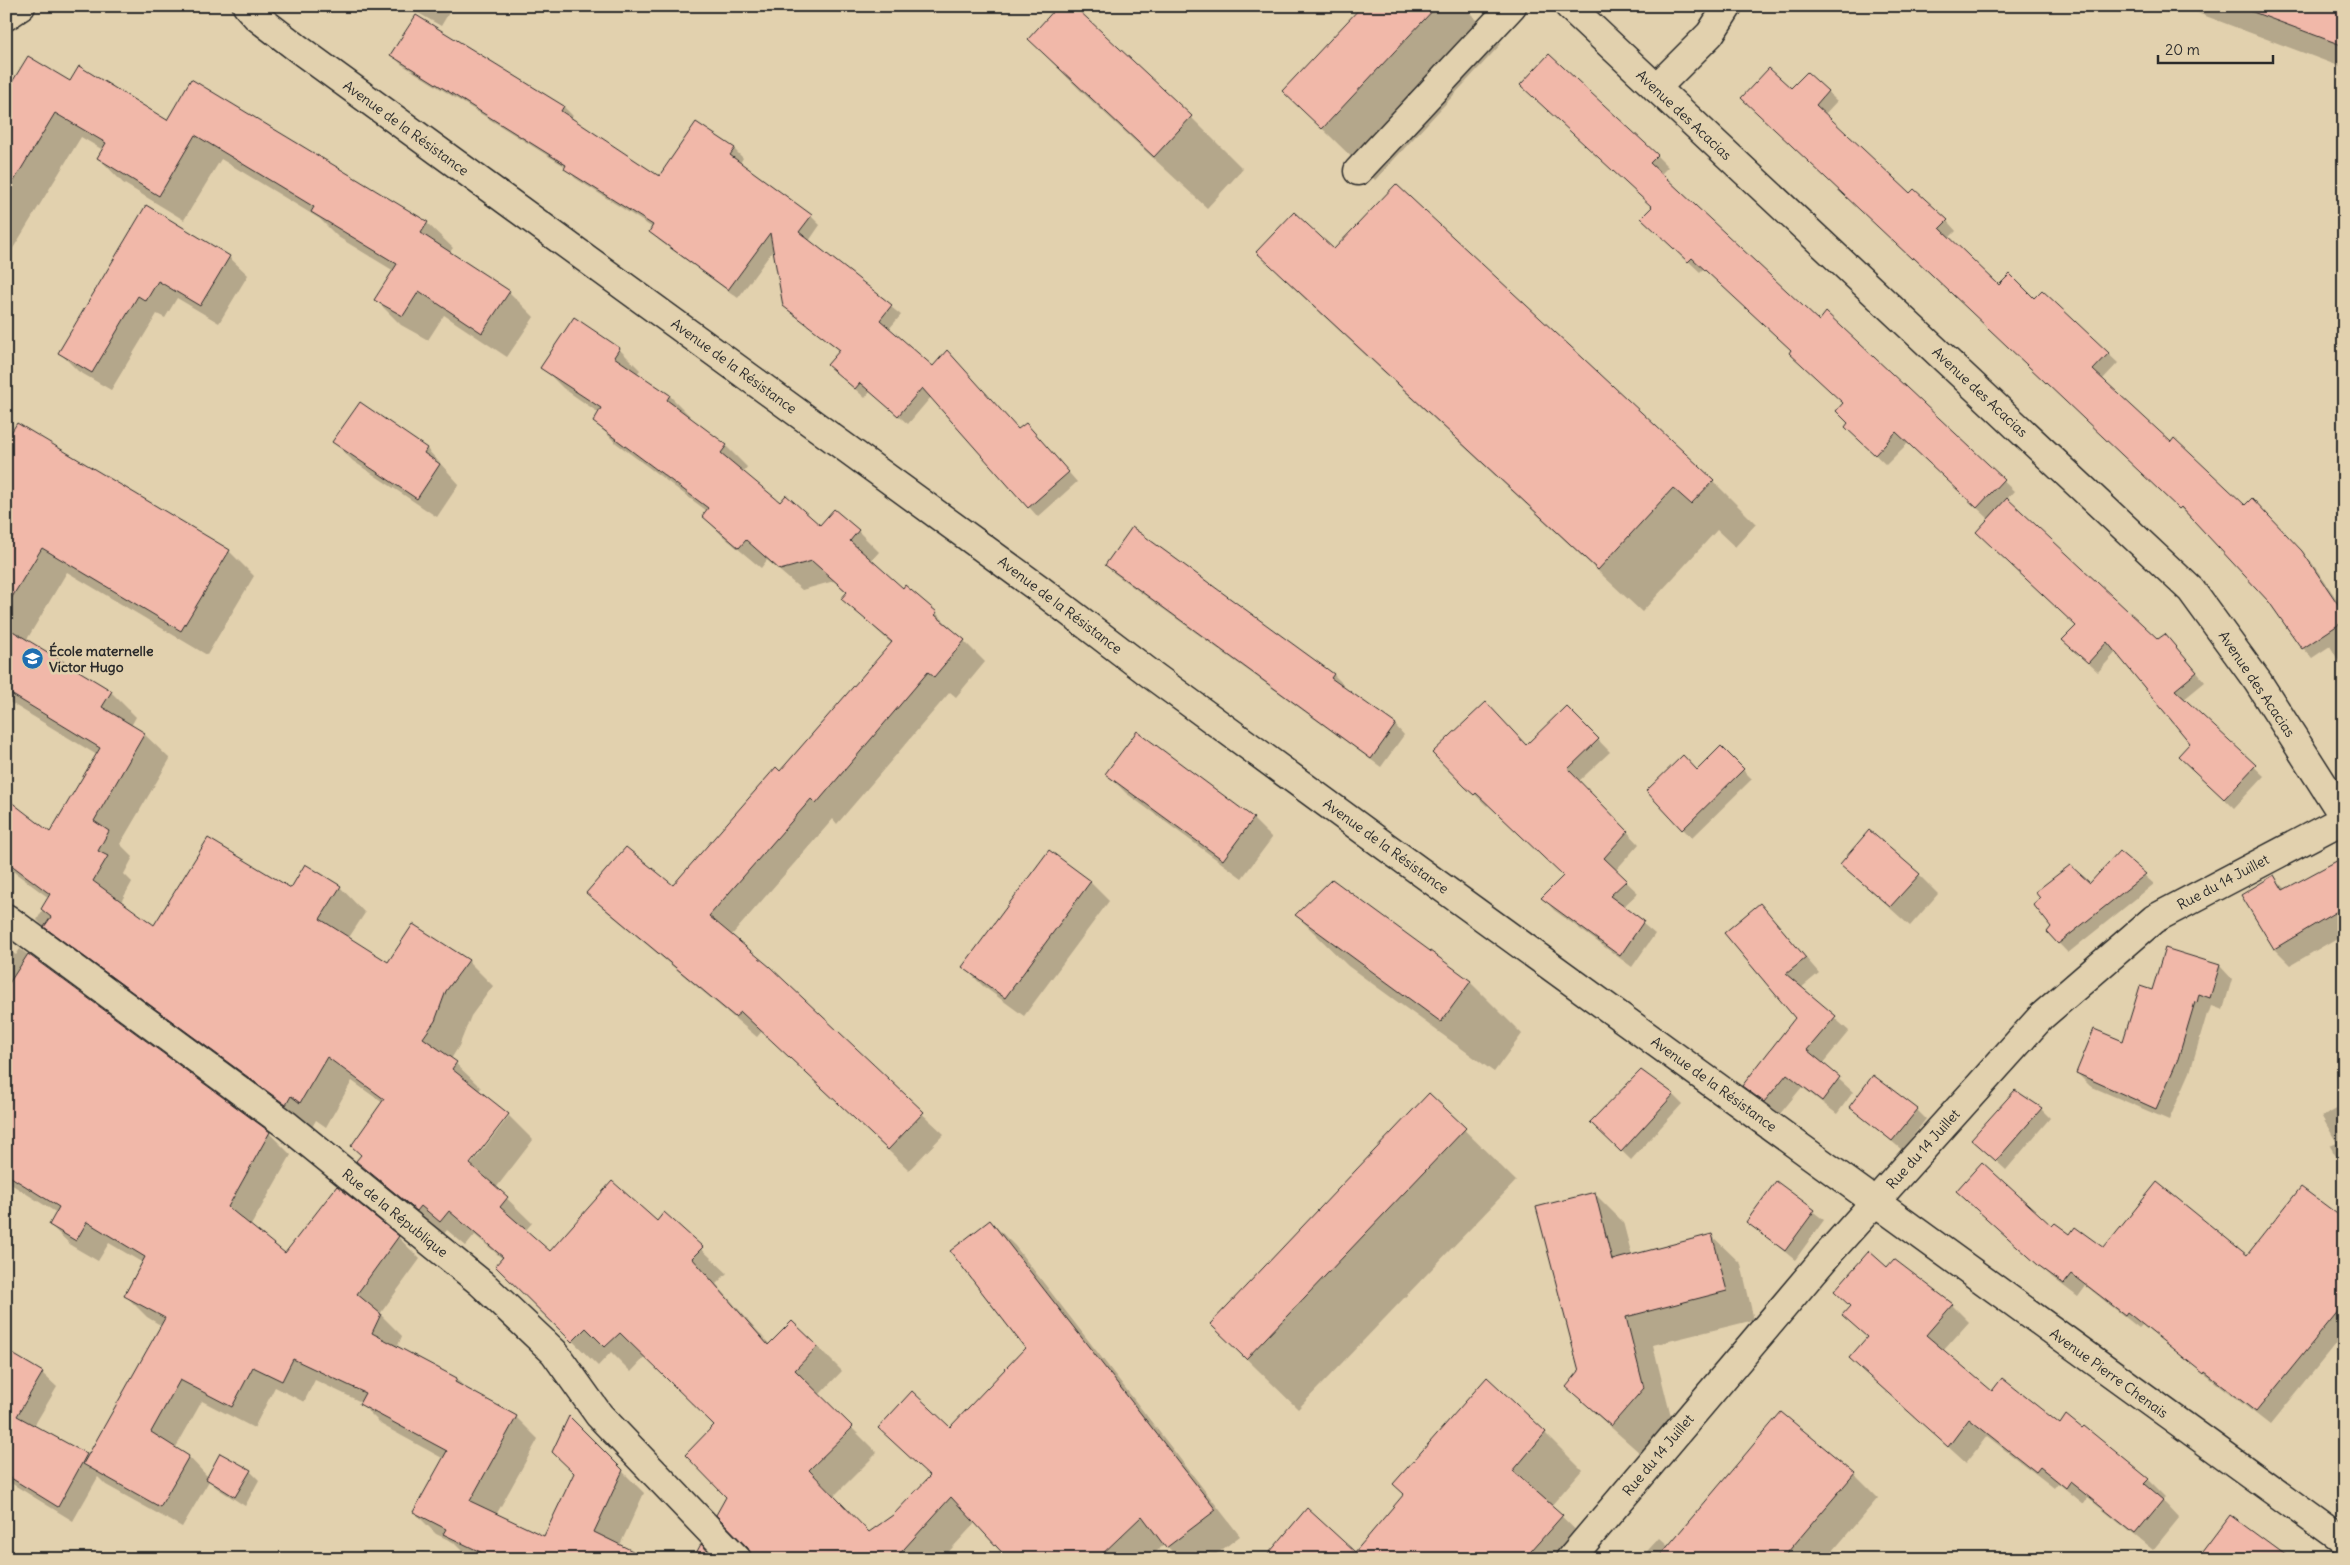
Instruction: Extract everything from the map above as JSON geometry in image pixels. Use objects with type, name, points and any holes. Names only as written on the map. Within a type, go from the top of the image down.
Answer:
[{"type":"street","points":[[6,16],[21,6]]},
{"type":"street","name":"Avenue de la Résistance","points":[[247,6],[256,17],[308,56],[1030,582],[1152,675],[1385,846],[1876,1202]]},
{"type":"street","points":[[1358,171],[1512,6]]},
{"type":"street","name":"Avenue des Acacias","points":[[1568,6],[2191,590],[2258,682],[2344,818]]},
{"type":"street","points":[[1656,88],[1710,34],[1728,6]]},
{"type":"street","name":"Rue du 14 Juillet","points":[[1570,1559],[1829,1253],[2042,1016],[2154,919],[2344,818]]},
{"type":"street","name":"Rue de la République","points":[[6,918],[288,1126],[481,1283],[554,1352],[599,1415],[737,1559]]},
{"type":"street","name":"Avenue Pierre Chenais","points":[[1876,1202],[2344,1542]]},
{"type":"building","points":[[1058,6],[1074,6],[1192,116],[1154,157],[1028,39]]},
{"type":"building","points":[[1362,6],[1437,6],[1322,129],[1282,91]]},
{"type":"building","points":[[2245,6],[2344,6],[2344,46],[2245,9]]},
{"type":"building","points":[[416,15],[564,106],[561,111],[659,176],[696,122],[735,148],[730,155],[812,215],[799,232],[892,305],[880,320],[933,366],[947,350],[1018,429],[1026,423],[1069,472],[1028,508],[922,388],[898,416],[860,383],[855,389],[827,365],[840,350],[783,306],[770,233],[728,290],[649,232],[653,225],[564,169],[566,165],[390,55]]},
{"type":"building","points":[[1549,54],[1658,155],[1650,163],[1819,321],[1826,312],[2004,479],[1977,508],[1896,432],[1875,455],[1845,427],[1848,423],[1836,411],[1843,403],[1789,353],[1791,350],[1692,258],[1688,262],[1641,218],[1652,207],[1520,85]]},
{"type":"building","points":[[28,56],[70,81],[79,66],[167,120],[191,79],[428,222],[421,233],[510,291],[482,333],[419,291],[403,316],[374,300],[397,264],[311,212],[314,207],[195,135],[159,196],[97,158],[106,143],[55,113],[6,194],[6,92]]},
{"type":"building","points":[[1769,68],[1791,88],[1807,72],[1828,91],[1816,105],[1910,193],[1914,189],[1948,220],[1940,228],[1999,285],[2010,274],[2034,298],[2042,290],[2109,353],[2093,370],[2171,442],[2174,438],[2245,505],[2252,498],[2302,551],[2344,613],[2344,621],[2302,649],[2269,602],[2181,507],[2179,509],[1913,257],[1912,259],[1741,98]]},
{"type":"building","points":[[1396,184],[1714,480],[1691,504],[1673,488],[1598,570],[1256,252],[1294,212],[1334,249]]},
{"type":"building","points":[[146,205],[230,256],[200,306],[158,281],[146,301],[138,296],[92,373],[58,353]]},
{"type":"building","points":[[574,317],[620,348],[614,357],[670,395],[667,400],[727,445],[721,453],[780,502],[786,495],[820,525],[834,509],[859,530],[850,541],[903,588],[905,585],[937,612],[935,615],[965,640],[934,677],[928,672],[816,804],[811,799],[709,916],[770,967],[924,1112],[888,1150],[741,1012],[735,1017],[586,893],[626,847],[673,885],[776,767],[780,771],[892,642],[841,599],[847,592],[812,561],[780,570],[746,540],[739,548],[702,516],[708,508],[593,422],[601,408],[540,368]]},
{"type":"building","points":[[360,402],[427,448],[424,453],[440,464],[417,499],[332,442]]},
{"type":"building","points":[[17,423],[230,550],[181,631],[42,548],[6,607],[6,441]]},
{"type":"building","points":[[2007,498],[2158,639],[2165,634],[2197,672],[2175,690],[2256,765],[2224,799],[2178,756],[2190,743],[2107,642],[2088,663],[2062,640],[2076,626],[1976,532]]},
{"type":"building","points":[[1132,527],[1334,674],[1331,678],[1396,724],[1371,759],[1105,565]]},
{"type":"building","points":[[6,627],[112,691],[102,707],[145,733],[94,821],[109,831],[98,851],[108,856],[93,881],[154,925],[208,838],[291,888],[305,864],[341,886],[320,919],[388,962],[413,924],[469,960],[446,991],[435,1021],[423,1038],[457,1062],[452,1069],[509,1114],[470,1164],[508,1197],[500,1207],[550,1251],[612,1181],[657,1221],[664,1212],[703,1247],[692,1258],[768,1345],[792,1321],[818,1346],[795,1370],[853,1427],[809,1470],[869,1532],[893,1515],[930,1476],[878,1428],[912,1391],[950,1427],[1025,1348],[950,1251],[990,1220],[1216,1510],[1166,1548],[1142,1516],[1097,1559],[1008,1559],[951,1497],[895,1559],[752,1559],[748,1548],[716,1515],[726,1497],[685,1455],[714,1425],[620,1333],[605,1347],[586,1328],[572,1342],[495,1266],[503,1257],[449,1211],[440,1222],[421,1206],[417,1211],[356,1161],[361,1155],[351,1146],[384,1099],[327,1057],[300,1103],[291,1096],[286,1105],[44,927],[51,917],[41,909],[50,894],[6,861],[6,798],[50,832],[100,748],[6,691]]},
{"type":"building","points":[[1486,702],[1526,745],[1566,706],[1599,739],[1568,769],[1628,831],[1604,858],[1627,880],[1610,896],[1644,921],[1620,956],[1541,898],[1563,876],[1476,793],[1474,795],[1465,787],[1432,753]]},
{"type":"building","points":[[1137,731],[1254,818],[1223,860],[1105,774]]},
{"type":"building","points":[[1721,746],[1744,769],[1682,830],[1646,791],[1683,755],[1697,770]]},
{"type":"building","points":[[1869,830],[1920,874],[1890,907],[1840,864]]},
{"type":"building","points":[[1049,850],[1091,881],[1005,998],[962,967]]},
{"type":"building","points":[[2119,851],[2146,874],[2058,944],[2047,932],[2051,927],[2033,904],[2040,898],[2035,892],[2070,865],[2090,883]]},
{"type":"building","points":[[2344,857],[2344,907],[2274,949],[2241,895],[2274,875],[2283,890]]},
{"type":"building","points":[[1332,879],[1471,981],[1441,1022],[1295,915]]},
{"type":"building","points":[[1760,903],[1806,958],[1786,974],[1836,1016],[1807,1050],[1840,1077],[1822,1101],[1787,1074],[1764,1102],[1742,1086],[1795,1018],[1724,933]]},
{"type":"building","points":[[2165,948],[2220,965],[2210,998],[2199,994],[2197,1003],[2195,1002],[2178,1059],[2156,1109],[2076,1073],[2094,1029],[2123,1041],[2140,986],[2152,990]]},
{"type":"building","points":[[28,954],[270,1132],[228,1207],[285,1253],[337,1186],[399,1236],[357,1294],[381,1314],[372,1333],[457,1378],[455,1382],[517,1416],[470,1501],[544,1536],[574,1473],[552,1452],[569,1416],[623,1470],[594,1532],[649,1559],[495,1559],[443,1534],[446,1529],[413,1512],[447,1451],[359,1404],[365,1393],[293,1359],[282,1381],[253,1367],[232,1407],[180,1380],[151,1432],[189,1456],[160,1507],[83,1464],[165,1318],[124,1296],[145,1257],[87,1222],[76,1241],[49,1225],[59,1207],[6,1174],[6,988]]},
{"type":"building","points":[[1641,1070],[1674,1094],[1621,1152],[1590,1122]]},
{"type":"building","points":[[1873,1075],[1918,1109],[1892,1141],[1849,1107]]},
{"type":"building","points":[[2015,1090],[2042,1108],[1996,1161],[1971,1139]]},
{"type":"building","points":[[1429,1093],[1466,1128],[1246,1359],[1210,1324]]},
{"type":"building","points":[[1982,1162],[2052,1226],[2055,1223],[2070,1234],[2075,1227],[2104,1248],[2157,1182],[2247,1255],[2301,1187],[2344,1219],[2344,1304],[2256,1412],[2205,1372],[2204,1374],[2127,1312],[2125,1315],[2072,1274],[2064,1284],[2038,1265],[1956,1191]]},
{"type":"building","points":[[1776,1181],[1815,1210],[1785,1251],[1746,1222]]},
{"type":"building","points":[[1595,1192],[1612,1260],[1712,1234],[1727,1291],[1626,1317],[1644,1388],[1611,1426],[1566,1387],[1579,1371],[1536,1207]]},
{"type":"building","points":[[1869,1251],[1887,1267],[1894,1259],[1953,1304],[1926,1335],[1992,1391],[2002,1378],[2060,1424],[2066,1415],[2082,1428],[2084,1426],[2149,1479],[2144,1484],[2163,1500],[2135,1534],[2070,1482],[2066,1488],[2040,1467],[2036,1472],[1969,1419],[1948,1447],[1849,1358],[1867,1337],[1842,1315],[1850,1306],[1834,1291]]},
{"type":"building","points":[[6,1350],[43,1372],[17,1416],[87,1454],[58,1507],[6,1475]]},
{"type":"building","points":[[1487,1377],[1546,1432],[1513,1471],[1563,1515],[1524,1559],[1264,1559],[1307,1508],[1355,1552],[1404,1494],[1393,1484]]},
{"type":"building","points":[[1781,1412],[1855,1473],[1782,1559],[1657,1559]]},
{"type":"building","points":[[220,1453],[251,1470],[235,1497],[206,1479]]},
{"type":"building","points":[[2230,1515],[2290,1559],[2197,1559]]},
{"type":"building","points":[[701,1544],[715,1559],[693,1559]]},
{"type":"place","name":"École maternelle Victor Hugo","points":[[33,659]]}]
